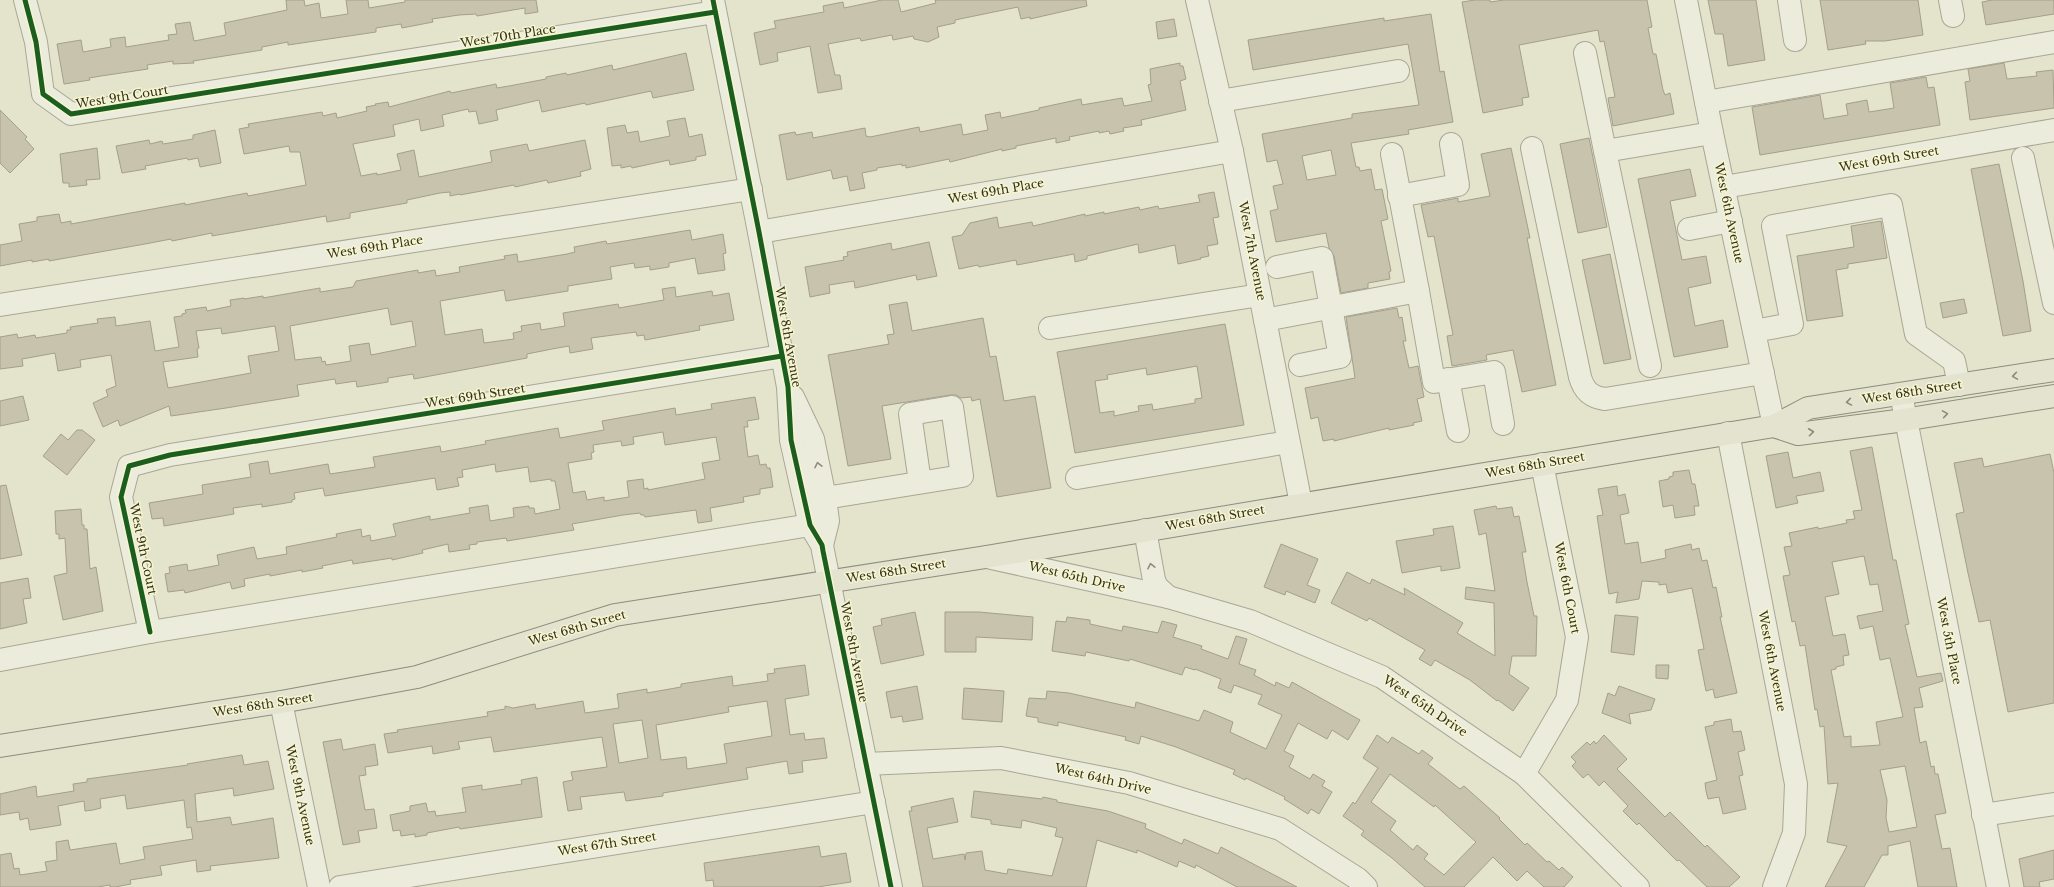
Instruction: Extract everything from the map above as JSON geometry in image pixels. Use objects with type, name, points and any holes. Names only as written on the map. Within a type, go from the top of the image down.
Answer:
[{"type":"main road","name":"West 68th Street","points":[[0,746],[281,702],[418,677],[615,615],[986,557],[1774,426],[1808,408],[2054,370]]},
{"type":"main road","name":"West 68th Street","points":[[1774,426],[1798,434],[1906,420],[2054,396]]},
{"type":"street","name":"West 9th Court","points":[[25,0],[36,42],[43,94],[71,114],[305,79]]},
{"type":"street","name":"West 7th Avenue","points":[[1197,0],[1232,151],[1301,504]]},
{"type":"street","name":"West 6th Avenue","points":[[1686,0],[1712,133],[1774,426]]},
{"type":"street","points":[[1789,0],[1795,40]]},
{"type":"street","name":"West 70th Place","points":[[305,79],[714,6]]},
{"type":"street","name":"West 8th Avenue","points":[[714,6],[751,189],[788,387],[791,440],[810,525],[822,545],[891,887]]},
{"type":"street","points":[[1706,102],[2054,42]]},
{"type":"street","points":[[1585,53],[1650,366]]},
{"type":"street","points":[[1220,101],[1398,71]]},
{"type":"street","name":"West 69th Street","points":[[1724,187],[2054,130]]},
{"type":"street","points":[[1605,151],[1712,133]]},
{"type":"street","points":[[1400,196],[1458,185],[1451,144]]},
{"type":"street","points":[[1532,148],[1580,377],[1586,392],[1596,398],[1605,399],[1763,373]]},
{"type":"street","name":"West 69th Place","points":[[759,232],[1232,151]]},
{"type":"street","points":[[1392,154],[1434,382],[1494,372],[1503,424]]},
{"type":"street","points":[[2023,158],[2054,303]]},
{"type":"street","name":"West 69th Place","points":[[0,305],[751,189]]},
{"type":"street","points":[[1754,331],[1792,324],[1773,226],[1891,205],[1916,334],[1954,361],[1959,385]]},
{"type":"street","points":[[1689,229],[1731,221]]},
{"type":"street","points":[[1277,267],[1322,258],[1340,357],[1300,365]]},
{"type":"street","points":[[1265,320],[1418,291]]},
{"type":"street","points":[[1050,328],[1260,295]]},
{"type":"street","name":"West 69th Street","points":[[170,455],[782,356]]},
{"type":"street","points":[[1448,379],[1458,431]]},
{"type":"street","name":"West 8th Avenue","points":[[788,387],[813,439],[828,520],[822,545]]},
{"type":"street","name":"West 5th Place","points":[[1901,394],[1998,887]]},
{"type":"street","name":"West 6th Avenue","points":[[1728,433],[1796,784],[1794,833],[1774,887]]},
{"type":"street","points":[[1077,478],[1288,442]]},
{"type":"street","name":"West 9th Court","points":[[150,632],[122,497],[129,466],[170,455]]},
{"type":"street","name":"West 6th Court","points":[[1524,774],[1567,700],[1577,637],[1542,464]]},
{"type":"street","points":[[825,498],[920,482]]},
{"type":"street","points":[[0,660],[150,632],[810,525]]},
{"type":"street","points":[[1145,530],[1154,580],[1157,587],[1168,597]]},
{"type":"street","name":"West 65th Drive","points":[[986,557],[1168,597],[1250,621],[1382,677],[1524,774],[1638,887]]},
{"type":"street","name":"West 9th Avenue","points":[[281,702],[318,887]]},
{"type":"street","name":"West 64th Drive","points":[[866,764],[1001,758],[1128,783],[1280,829],[1358,879],[1366,887]]},
{"type":"street","name":"West 67th Street","points":[[340,887],[874,802]]},
{"type":"street","points":[[1983,815],[2054,804]]},
{"type":"building","points":[[286,0],[304,0],[305,6],[319,3],[321,18],[348,14],[346,0],[368,0],[369,8],[405,2],[405,0],[536,0],[538,12],[525,14],[525,8],[477,16],[476,14],[459,15],[432,19],[433,22],[402,28],[401,24],[376,28],[376,32],[288,45],[288,42],[262,47],[262,50],[193,61],[194,63],[173,64],[173,61],[147,65],[148,69],[89,78],[90,80],[64,84],[57,44],[81,40],[83,52],[111,47],[110,39],[125,37],[126,47],[169,40],[168,35],[177,34],[175,24],[190,22],[194,41],[226,35],[224,23],[287,10]]},
{"type":"building","points":[[882,0],[898,0],[901,12],[936,3],[935,0],[1086,0],[1087,6],[1030,19],[1030,17],[1021,19],[1018,7],[955,20],[955,23],[937,27],[939,37],[928,42],[914,39],[913,36],[893,40],[892,35],[861,41],[860,38],[828,44],[835,75],[840,75],[842,89],[818,93],[810,46],[777,53],[778,61],[760,65],[754,33],[776,28],[774,21],[824,12],[823,6],[843,2],[844,8]]},
{"type":"building","points":[[1490,0],[1490,2],[1504,0],[1647,0],[1652,27],[1648,28],[1653,54],[1656,54],[1665,95],[1670,93],[1674,114],[1613,126],[1608,98],[1615,97],[1604,41],[1600,42],[1598,30],[1519,45],[1529,97],[1522,98],[1523,105],[1483,113],[1462,2]]},
{"type":"building","points":[[1708,0],[1756,0],[1765,60],[1728,66],[1723,34],[1715,34]]},
{"type":"building","points":[[1820,0],[1918,0],[1923,35],[1885,41],[1865,41],[1866,44],[1828,50]]},
{"type":"building","points":[[1992,0],[2054,0],[2054,14],[1986,25],[1982,2]]},
{"type":"building","points":[[1431,14],[1440,72],[1444,71],[1453,122],[1408,130],[1409,134],[1351,143],[1356,167],[1359,167],[1360,171],[1371,169],[1375,190],[1382,189],[1388,219],[1381,221],[1391,271],[1389,272],[1390,279],[1368,283],[1368,288],[1341,293],[1334,256],[1329,248],[1326,233],[1276,242],[1270,211],[1278,209],[1273,186],[1283,184],[1277,160],[1267,162],[1262,134],[1352,118],[1352,114],[1419,105],[1408,44],[1253,70],[1248,40],[1384,18],[1384,21]],"holes":[[[1331,150],[1336,175],[1307,180],[1302,156]]]},
{"type":"building","points":[[1174,19],[1177,36],[1158,39],[1156,22]]},
{"type":"building","points":[[686,53],[694,90],[653,98],[651,91],[586,105],[585,103],[542,112],[539,100],[496,110],[498,120],[479,124],[476,111],[469,112],[468,109],[442,115],[444,126],[421,131],[419,119],[393,125],[395,136],[353,144],[361,176],[377,173],[377,175],[401,170],[397,154],[414,150],[419,177],[492,162],[490,151],[527,144],[529,151],[585,140],[591,169],[580,172],[581,176],[548,183],[547,180],[515,187],[514,185],[460,195],[450,196],[450,192],[440,193],[407,200],[407,203],[350,213],[350,218],[327,222],[326,216],[212,236],[212,233],[172,241],[171,239],[49,261],[49,259],[32,262],[32,260],[0,266],[0,245],[22,241],[19,224],[37,221],[37,217],[59,214],[61,223],[71,221],[71,224],[185,203],[185,205],[247,193],[248,196],[306,185],[300,152],[290,152],[289,146],[244,154],[239,129],[249,127],[248,124],[322,112],[323,116],[336,113],[337,118],[367,111],[366,107],[376,105],[375,104],[388,102],[389,107],[450,91],[451,93],[496,84],[497,88],[612,65],[613,70]]},
{"type":"building","points":[[1180,63],[1180,66],[1183,66],[1186,79],[1180,81],[1186,110],[1141,120],[1142,125],[1123,128],[1124,131],[1110,134],[1109,131],[1099,133],[1099,131],[1069,137],[1070,140],[1056,143],[1056,138],[950,162],[949,159],[906,168],[906,165],[902,166],[902,164],[877,168],[877,170],[862,173],[865,188],[850,191],[847,176],[833,179],[831,170],[787,180],[779,135],[795,132],[796,135],[812,132],[813,138],[865,128],[866,136],[870,137],[919,127],[920,132],[961,124],[963,135],[988,130],[985,115],[1000,112],[1001,118],[1081,99],[1082,105],[1122,98],[1124,106],[1152,101],[1148,85],[1151,84],[1150,69]]},
{"type":"building","points":[[2004,63],[2007,79],[2037,76],[2036,72],[2053,70],[2054,108],[1970,120],[1965,82],[1970,81],[1968,69]]},
{"type":"building","points":[[1926,77],[1928,88],[1934,87],[1940,125],[1760,155],[1752,107],[1820,95],[1824,119],[1848,115],[1846,104],[1867,100],[1869,112],[1894,108],[1890,83]]},
{"type":"building","points":[[0,110],[27,137],[25,139],[34,149],[10,173],[0,163]]},
{"type":"building","points":[[685,118],[689,137],[702,134],[706,155],[696,157],[696,160],[670,165],[669,160],[632,168],[631,166],[621,168],[621,165],[612,166],[607,128],[625,125],[627,133],[638,131],[640,142],[670,136],[667,121]]},
{"type":"building","points":[[215,130],[221,163],[200,167],[198,158],[188,160],[187,158],[145,166],[146,169],[122,173],[116,146],[149,140],[150,144],[162,141],[163,144],[193,139],[193,135]]},
{"type":"building","points":[[1589,138],[1607,227],[1578,233],[1560,144]]},
{"type":"building","points":[[97,148],[100,179],[86,180],[87,185],[69,187],[69,183],[63,183],[60,154]]},
{"type":"building","points":[[1511,148],[1530,238],[1527,238],[1556,385],[1522,392],[1513,350],[1486,355],[1487,360],[1452,366],[1447,336],[1453,335],[1434,236],[1428,237],[1421,205],[1458,198],[1458,202],[1490,196],[1481,154]]},
{"type":"building","points":[[1999,164],[2023,281],[2031,331],[2003,336],[1971,169]]},
{"type":"building","points":[[1690,169],[1696,196],[1670,201],[1682,260],[1706,256],[1711,283],[1688,288],[1695,326],[1723,320],[1728,347],[1674,357],[1638,179]]},
{"type":"building","points":[[1214,192],[1219,217],[1213,218],[1218,244],[1207,246],[1209,256],[1200,258],[1201,259],[1178,264],[1175,245],[1139,253],[1138,244],[1087,256],[1087,259],[1075,262],[1074,254],[1017,265],[1016,260],[959,269],[952,237],[962,235],[970,223],[997,217],[999,228],[1032,222],[1033,226],[1085,214],[1085,216],[1104,212],[1104,214],[1139,207],[1140,210],[1158,206],[1159,209],[1200,202],[1198,195]]},
{"type":"building","points":[[1881,221],[1887,258],[1848,264],[1848,268],[1836,270],[1843,316],[1807,321],[1797,256],[1854,247],[1851,226]]},
{"type":"building","points":[[690,230],[692,240],[723,234],[726,253],[723,254],[725,270],[698,274],[695,258],[669,263],[669,267],[650,270],[650,266],[635,268],[634,263],[610,267],[612,279],[568,286],[568,291],[506,301],[504,290],[440,301],[445,335],[482,329],[484,343],[514,339],[513,333],[522,331],[521,326],[540,323],[541,330],[565,326],[563,313],[618,304],[619,308],[664,300],[662,289],[675,287],[676,297],[712,291],[713,296],[729,293],[734,320],[699,326],[700,330],[645,340],[644,335],[637,336],[636,332],[591,338],[593,349],[570,353],[569,346],[527,354],[527,358],[414,379],[413,374],[388,378],[388,382],[357,387],[356,381],[336,384],[335,379],[297,385],[299,396],[226,408],[171,416],[169,406],[120,426],[118,420],[103,427],[93,403],[108,396],[106,390],[116,386],[111,355],[80,360],[81,367],[58,371],[55,353],[22,359],[23,366],[0,369],[0,337],[17,334],[18,338],[35,335],[36,338],[67,333],[67,330],[71,330],[70,327],[98,323],[97,319],[115,317],[116,326],[150,321],[155,351],[179,347],[174,317],[182,316],[182,314],[186,313],[185,310],[206,307],[207,311],[231,306],[230,300],[263,296],[263,298],[320,288],[320,292],[353,287],[356,281],[418,270],[418,273],[435,270],[436,276],[460,272],[459,267],[505,259],[504,256],[517,254],[518,262],[575,252],[574,247],[606,241],[607,244]],"holes":[[[388,308],[391,325],[412,321],[416,346],[371,355],[369,343],[349,346],[351,361],[326,365],[325,361],[322,362],[321,357],[295,360],[290,326]],[[275,326],[279,351],[248,356],[251,373],[168,388],[163,362],[198,357],[197,349],[199,348],[196,331],[221,328],[222,334]]]},
{"type":"building","points":[[929,242],[937,276],[917,280],[916,275],[855,288],[854,281],[829,285],[830,293],[810,297],[805,267],[844,260],[843,257],[848,256],[847,252],[891,243],[892,250]]},
{"type":"building","points":[[1610,254],[1631,359],[1604,364],[1582,260]]},
{"type":"building","points":[[1964,299],[1967,313],[1943,318],[1940,303]]},
{"type":"building","points":[[907,302],[912,331],[983,318],[990,357],[996,356],[1004,401],[1035,396],[1051,488],[997,497],[980,399],[972,401],[971,397],[961,398],[956,395],[882,406],[891,459],[848,466],[828,355],[889,344],[887,335],[894,334],[889,305]]},
{"type":"building","points":[[1397,308],[1399,318],[1402,317],[1406,341],[1403,341],[1409,368],[1418,366],[1424,397],[1417,399],[1422,421],[1413,423],[1414,425],[1389,430],[1389,428],[1334,441],[1334,439],[1323,441],[1318,417],[1311,419],[1305,388],[1355,378],[1346,317]]},
{"type":"building","points":[[1225,324],[1244,425],[1075,453],[1057,352]],"holes":[[[1197,366],[1202,398],[1195,399],[1195,403],[1153,410],[1152,404],[1138,406],[1139,411],[1114,416],[1114,411],[1100,413],[1095,381],[1108,379],[1107,375],[1146,368],[1147,375]]]},
{"type":"building","points":[[23,396],[29,420],[0,426],[0,401]]},
{"type":"building","points":[[755,397],[759,419],[747,421],[748,427],[744,427],[748,457],[758,455],[760,465],[766,464],[767,468],[770,468],[773,487],[760,489],[760,494],[743,497],[744,502],[710,508],[712,521],[698,523],[696,510],[645,517],[640,513],[623,515],[572,524],[574,530],[507,541],[506,538],[477,542],[477,544],[469,545],[470,549],[449,552],[448,544],[422,550],[423,553],[392,560],[392,558],[353,564],[352,560],[302,572],[302,570],[244,579],[245,586],[232,589],[230,582],[185,593],[184,590],[168,592],[165,574],[170,573],[169,567],[187,564],[188,571],[219,565],[217,555],[254,547],[257,559],[287,554],[286,547],[337,537],[336,534],[361,529],[362,537],[370,535],[371,541],[396,536],[393,524],[430,516],[430,520],[470,513],[469,508],[488,505],[490,521],[514,517],[513,508],[529,506],[529,508],[534,508],[535,514],[560,509],[555,481],[551,481],[551,479],[530,482],[528,467],[496,472],[495,464],[462,470],[463,477],[457,478],[459,486],[437,490],[435,478],[325,496],[323,488],[294,493],[295,499],[292,500],[292,502],[262,507],[262,504],[233,508],[234,514],[164,526],[163,518],[152,519],[149,503],[203,494],[202,485],[251,477],[249,464],[268,461],[270,474],[328,464],[330,474],[375,467],[373,457],[440,446],[441,452],[486,444],[485,441],[558,428],[560,438],[604,430],[602,421],[675,408],[676,415],[712,409],[711,404]],"holes":[[[663,432],[665,445],[716,437],[720,460],[702,463],[705,479],[648,490],[648,488],[644,489],[643,479],[627,481],[629,497],[604,501],[604,497],[587,500],[585,491],[573,493],[568,463],[592,459],[591,453],[594,452],[593,445],[621,441],[622,446],[634,444],[633,437]]]},
{"type":"building","points":[[77,430],[82,430],[95,440],[67,475],[43,456],[61,434],[68,440]]},
{"type":"building","points":[[1872,447],[1893,560],[1896,560],[1909,624],[1905,625],[1917,677],[1941,673],[1943,681],[1919,688],[1923,707],[1914,708],[1920,743],[1926,741],[1931,767],[1934,766],[1935,774],[1938,774],[1946,813],[1935,815],[1942,849],[1950,848],[1957,887],[1918,887],[1910,841],[1888,846],[1888,855],[1882,855],[1864,887],[1825,887],[1847,846],[1827,842],[1838,783],[1828,784],[1824,726],[1820,727],[1817,709],[1815,710],[1805,645],[1800,646],[1795,621],[1792,622],[1783,576],[1790,575],[1784,547],[1792,546],[1789,533],[1847,523],[1846,520],[1855,519],[1853,511],[1862,510],[1850,451]],"holes":[[[1864,556],[1870,585],[1878,584],[1883,611],[1857,616],[1860,629],[1873,626],[1880,660],[1890,658],[1903,717],[1876,722],[1880,745],[1851,747],[1851,736],[1844,737],[1831,670],[1844,665],[1843,656],[1849,655],[1845,634],[1833,636],[1825,597],[1839,594],[1832,562]],[[1905,766],[1917,827],[1889,832],[1886,818],[1887,800],[1880,770]]]},
{"type":"building","points":[[1788,452],[1793,478],[1820,472],[1824,491],[1796,496],[1798,503],[1776,508],[1766,456]]},
{"type":"building","points":[[2050,454],[2054,473],[2054,703],[2008,712],[1990,620],[1979,622],[1968,573],[1956,514],[1964,512],[1954,463],[1982,458],[1984,467]]},
{"type":"building","points":[[1689,470],[1692,484],[1695,484],[1699,506],[1694,506],[1695,515],[1675,518],[1673,505],[1663,507],[1659,481],[1669,479],[1669,477],[1673,476],[1673,472]]},
{"type":"building","points":[[6,485],[22,555],[0,559],[0,486]]},
{"type":"building","points":[[1617,486],[1618,496],[1625,494],[1629,513],[1620,515],[1625,544],[1638,542],[1641,563],[1666,558],[1665,550],[1691,544],[1692,550],[1699,548],[1702,561],[1707,560],[1713,588],[1716,587],[1722,617],[1720,617],[1737,693],[1715,698],[1713,689],[1706,691],[1698,650],[1704,649],[1692,588],[1668,593],[1666,584],[1659,585],[1659,582],[1642,581],[1639,599],[1616,603],[1618,592],[1609,594],[1597,516],[1603,515],[1598,489]]},
{"type":"building","points":[[1496,506],[1497,509],[1512,507],[1514,517],[1519,516],[1526,552],[1522,552],[1527,582],[1534,616],[1537,616],[1536,656],[1512,656],[1509,674],[1529,688],[1513,711],[1498,700],[1497,701],[1470,680],[1435,660],[1431,666],[1419,659],[1425,650],[1369,618],[1367,621],[1331,603],[1347,572],[1370,584],[1372,579],[1405,595],[1404,588],[1463,623],[1457,633],[1495,656],[1494,603],[1465,599],[1466,587],[1495,591],[1486,533],[1479,535],[1474,510]]},
{"type":"building","points":[[81,509],[82,525],[84,525],[84,529],[87,529],[90,569],[96,567],[103,611],[63,620],[54,576],[67,573],[65,538],[59,539],[59,534],[56,534],[55,511]]},
{"type":"building","points":[[1453,526],[1460,568],[1441,571],[1441,566],[1402,573],[1396,541],[1434,535],[1433,529]]},
{"type":"building","points":[[1281,544],[1318,559],[1307,585],[1320,590],[1315,603],[1286,591],[1285,595],[1264,587]]},
{"type":"building","points":[[28,578],[31,598],[23,599],[27,623],[0,629],[0,583]]},
{"type":"building","points":[[915,612],[924,655],[881,664],[873,627],[882,625],[881,619]]},
{"type":"building","points":[[945,612],[979,612],[1033,617],[1032,640],[976,637],[976,652],[945,652]]},
{"type":"building","points":[[1615,615],[1638,617],[1634,655],[1611,652]]},
{"type":"building","points":[[1067,617],[1090,620],[1090,624],[1122,631],[1123,626],[1158,633],[1162,621],[1177,625],[1173,637],[1202,646],[1201,649],[1228,659],[1236,636],[1247,639],[1239,664],[1256,670],[1254,675],[1275,686],[1276,682],[1289,688],[1292,682],[1360,720],[1348,740],[1332,730],[1327,739],[1298,723],[1284,751],[1294,756],[1289,767],[1310,779],[1313,774],[1325,781],[1322,786],[1332,792],[1319,814],[1311,809],[1308,814],[1284,799],[1285,797],[1246,778],[1245,780],[1233,774],[1235,770],[1176,747],[1141,736],[1139,744],[1125,740],[1126,737],[1058,722],[1058,726],[1038,722],[1038,718],[1026,716],[1029,698],[1046,699],[1047,691],[1069,693],[1135,708],[1136,702],[1199,721],[1204,710],[1233,722],[1230,732],[1266,749],[1282,715],[1258,704],[1262,695],[1234,685],[1231,693],[1218,688],[1221,679],[1195,669],[1185,667],[1182,675],[1130,659],[1129,661],[1086,652],[1085,656],[1052,651],[1056,621],[1066,622]]},
{"type":"building","points":[[805,665],[809,695],[785,699],[790,735],[804,733],[805,740],[824,738],[827,758],[802,761],[803,772],[789,774],[787,761],[746,768],[748,779],[663,793],[663,796],[626,801],[624,792],[580,797],[582,809],[568,811],[563,782],[573,780],[571,772],[607,767],[602,737],[494,752],[491,737],[458,742],[460,749],[433,754],[432,746],[388,753],[384,734],[398,732],[397,730],[488,716],[487,712],[505,709],[505,706],[513,708],[535,704],[536,709],[583,701],[585,713],[619,708],[617,694],[647,689],[647,693],[681,687],[681,684],[732,676],[733,686],[768,681],[767,674],[775,673],[774,669]],"holes":[[[767,701],[772,736],[724,744],[727,763],[687,769],[686,757],[661,760],[656,725],[729,712],[728,707]],[[642,720],[648,758],[619,763],[613,724]]]},
{"type":"building","points":[[1656,665],[1669,665],[1668,679],[1656,678]]},
{"type":"building","points":[[917,686],[923,719],[903,722],[902,716],[891,718],[886,692]]},
{"type":"building","points":[[1619,686],[1655,699],[1651,710],[1629,714],[1631,724],[1602,713],[1608,693],[1615,696]]},
{"type":"building","points":[[964,688],[1004,691],[1002,722],[962,719]]},
{"type":"building","points":[[1731,719],[1733,732],[1741,731],[1745,750],[1738,752],[1743,775],[1739,776],[1746,809],[1723,814],[1719,797],[1708,799],[1706,791],[1705,783],[1717,780],[1705,727],[1714,725],[1714,722]]},
{"type":"building","points":[[1377,735],[1388,743],[1392,737],[1419,754],[1422,750],[1433,758],[1428,764],[1460,789],[1464,786],[1500,818],[1499,819],[1525,845],[1527,843],[1547,862],[1549,861],[1559,870],[1562,867],[1573,877],[1564,887],[1544,887],[1527,871],[1517,881],[1493,857],[1464,887],[1425,887],[1392,858],[1361,835],[1364,831],[1343,816],[1353,802],[1355,804],[1378,768],[1363,758]],"holes":[[[1390,774],[1434,807],[1435,805],[1476,842],[1444,875],[1424,859],[1428,854],[1417,845],[1413,850],[1390,830],[1396,821],[1371,802]]]},
{"type":"building","points":[[1604,735],[1627,759],[1617,769],[1665,817],[1670,812],[1705,847],[1707,845],[1740,877],[1729,887],[1707,887],[1679,860],[1677,861],[1639,823],[1637,825],[1623,811],[1628,806],[1604,781],[1599,786],[1588,774],[1583,778],[1572,766],[1576,762],[1571,757],[1587,742],[1590,745],[1594,741],[1596,744]]},
{"type":"building","points":[[341,739],[343,750],[375,744],[378,765],[365,767],[366,775],[359,776],[365,810],[374,809],[377,828],[358,831],[360,842],[343,845],[323,742]]},
{"type":"building","points":[[242,755],[244,765],[268,761],[274,789],[234,796],[233,788],[195,794],[197,822],[230,817],[232,825],[273,818],[279,858],[210,866],[211,870],[197,872],[196,860],[160,866],[162,875],[130,880],[131,884],[115,887],[110,887],[110,885],[97,887],[0,887],[0,855],[11,853],[14,869],[19,868],[20,875],[47,871],[45,862],[57,860],[56,842],[68,840],[70,850],[116,843],[120,864],[145,859],[143,847],[193,839],[191,827],[187,828],[184,800],[127,809],[125,795],[100,799],[101,808],[93,810],[85,811],[84,801],[58,806],[61,825],[30,830],[28,818],[20,820],[19,812],[0,815],[0,794],[36,786],[37,797],[74,791],[73,784],[87,782],[87,779],[188,765],[187,764]]},
{"type":"building","points":[[537,777],[542,817],[460,829],[459,827],[427,833],[427,835],[415,837],[415,834],[401,836],[400,830],[393,831],[390,815],[410,811],[410,806],[426,803],[428,812],[435,811],[436,816],[466,812],[462,788],[482,785],[482,790],[522,784],[521,780]]},
{"type":"building","points":[[974,791],[1042,799],[1043,797],[1057,800],[1057,802],[1108,811],[1146,824],[1145,828],[1182,844],[1184,839],[1218,854],[1221,847],[1297,887],[1237,887],[1196,865],[1195,868],[1179,861],[1177,867],[1137,850],[1137,853],[1097,840],[1086,887],[923,887],[909,811],[912,811],[911,807],[953,798],[958,822],[927,828],[933,859],[964,854],[965,860],[966,853],[982,851],[985,870],[1007,874],[1008,869],[1052,876],[1063,838],[1055,836],[1057,828],[1022,820],[1021,828],[991,824],[991,820],[971,817]]},
{"type":"building","points":[[819,846],[821,857],[846,853],[851,882],[817,887],[714,887],[713,880],[706,881],[704,863]]},
{"type":"building","points":[[2054,850],[2054,879],[2039,882],[2040,887],[2024,887],[2019,859]]},
{"type":"cycle path","points":[[25,0],[36,42],[43,94],[71,114],[715,12]]},
{"type":"cycle path","points":[[713,0],[788,387],[791,440],[810,525],[822,545],[891,887]]},
{"type":"cycle path","points":[[150,632],[121,497],[129,466],[170,455],[782,356]]}]
